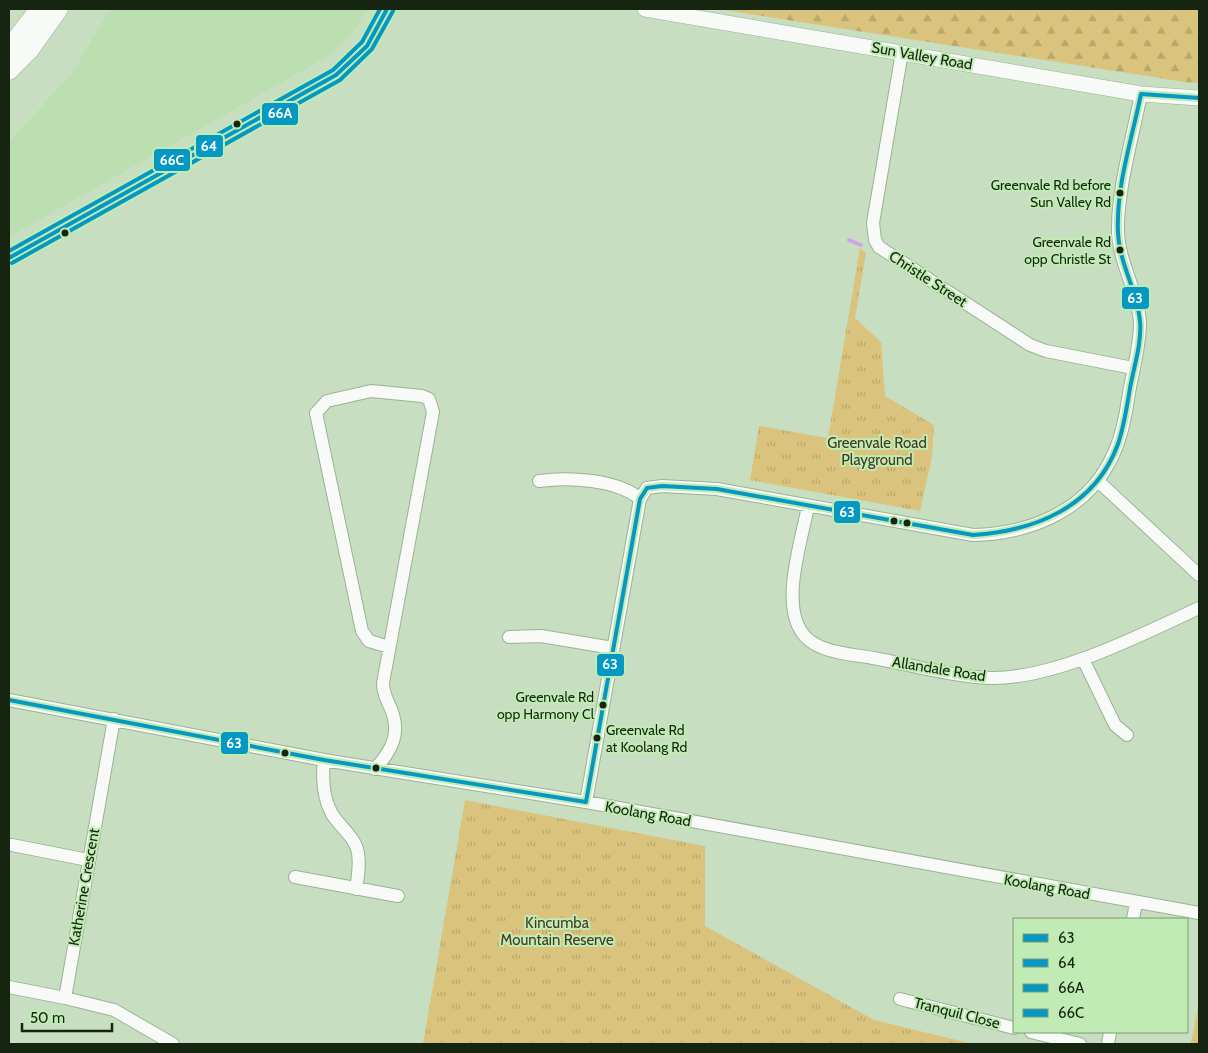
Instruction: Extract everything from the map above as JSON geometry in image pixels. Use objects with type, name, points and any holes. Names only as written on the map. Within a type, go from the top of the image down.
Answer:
[{"type":"main road","points":[[9,48],[38,9]]},
{"type":"main road","points":[[9,71],[29,51],[59,9]]},
{"type":"street","points":[[9,258],[336,75],[346,68],[372,41],[387,9]]},
{"type":"street","name":"Sun Valley Road","points":[[646,9],[1141,94],[1199,98]]},
{"type":"street","name":"Christle Street","points":[[902,52],[873,223],[875,240],[879,247],[1030,345],[1046,351],[1133,368]]},
{"type":"street","points":[[586,802],[640,499],[643,491],[651,487],[717,489],[973,535],[1021,530],[1053,517],[1078,500],[1098,481],[1110,463],[1120,438],[1140,325],[1136,296],[1121,251],[1118,234],[1118,213],[1141,94]]},
{"type":"street","points":[[375,769],[391,749],[396,734],[394,718],[383,688],[433,412],[428,399],[422,396],[371,391],[326,401],[316,413],[362,631],[369,641],[389,647]]},
{"type":"street","points":[[539,481],[563,477],[617,486],[632,491],[640,499]]},
{"type":"street","points":[[1098,481],[1199,575]]},
{"type":"street","name":"Allandale Road","points":[[808,506],[792,598],[795,618],[801,632],[808,640],[832,651],[991,678],[1010,677],[1083,658],[1199,608]]},
{"type":"street","points":[[510,637],[541,636],[613,648]]},
{"type":"street","points":[[1083,658],[1115,725],[1126,735]]},
{"type":"street","name":"Koolang Road","points":[[9,700],[324,760],[586,802],[1199,913]]},
{"type":"street","name":"Katherine Crescent","points":[[65,998],[114,719]]},
{"type":"street","points":[[324,760],[322,776],[332,814],[352,840],[358,853],[356,889]]},
{"type":"street","points":[[12,845],[88,860]]},
{"type":"street","points":[[295,876],[398,896]]},
{"type":"street","points":[[1132,918],[1136,903]]},
{"type":"street","points":[[9,987],[114,1010],[173,1044]]},
{"type":"street","name":"Tranquil Close","points":[[900,999],[1013,1028]]},
{"type":"street","points":[[1035,1033],[1080,1044]]},
{"type":"shaded area","points":[[110,9],[367,9],[355,30],[330,55],[9,237],[9,142],[71,75]]},
{"type":"green space","points":[[718,9],[1199,9],[1199,83],[1185,82]]},
{"type":"green space","name":"Greenvale Road Playground","points":[[860,248],[866,253],[855,318],[881,342],[885,396],[934,425],[932,457],[920,511],[750,480],[759,426],[828,438]]},
{"type":"green space","name":"Kincumba Mountain Reserve","points":[[465,800],[705,846],[705,926],[874,1020],[973,1044],[423,1044]]},
{"type":"green space","points":[[1199,1001],[1199,1044],[1191,1044]]},
{"type":"waterway","points":[[849,240],[861,245]]},
{"type":"transit line","name":"66C","points":[[9,251],[333,70],[362,42],[380,9]]},
{"type":"transit line","name":"64","points":[[9,258],[336,75],[367,46],[387,9]]},
{"type":"transit line","name":"66A","points":[[12,263],[340,80],[372,49],[393,11]]},
{"type":"transit line","name":"63","points":[[9,700],[324,760],[586,802],[640,499],[647,488],[662,486],[717,489],[973,535],[996,533],[1040,521],[1060,512],[1094,484],[1108,466],[1118,444],[1140,338],[1138,310],[1121,255],[1118,215],[1125,163],[1141,94],[1199,98]]},
{"type":"place","name":"Greenvale Rd before Sun Valley Rd","points":[[1120,193]]},
{"type":"place","name":"Greenvale Rd opp Christle St","points":[[1120,250]]},
{"type":"place","name":"Greenvale Rd opp Harmony Cl","points":[[603,705]]},
{"type":"place","name":"Greenvale Rd at Koolang Rd","points":[[597,738]]}]
